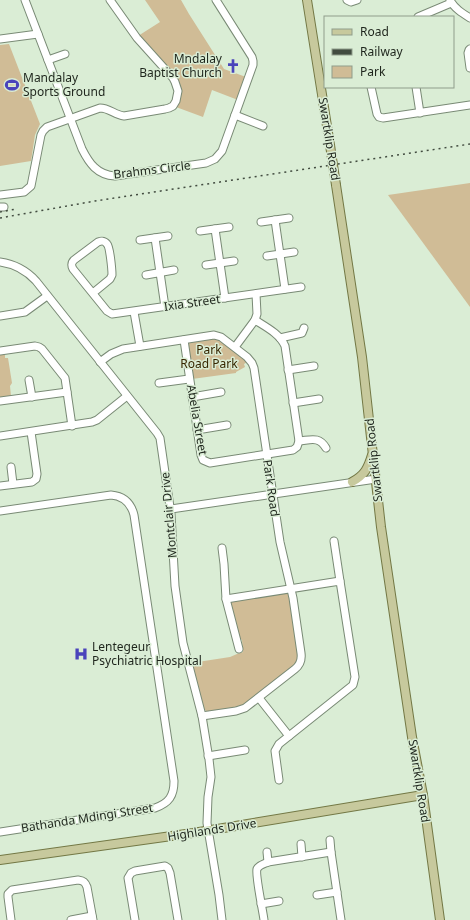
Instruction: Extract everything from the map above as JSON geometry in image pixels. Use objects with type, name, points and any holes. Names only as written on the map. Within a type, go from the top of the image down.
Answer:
[{"type":"main road","name":"Swartklip Road","points":[[307,0],[362,357],[381,527],[412,737],[423,795],[440,920]]},
{"type":"main road","points":[[352,482],[360,477],[367,468],[373,452]]},
{"type":"main road","name":"Highlands Drive","points":[[0,860],[208,830],[423,795]]},
{"type":"street","name":"Brahms Circle","points":[[25,0],[82,149],[90,164],[99,172],[115,176],[206,163],[218,157],[222,151],[253,65],[253,59],[217,0]]},
{"type":"street","points":[[0,195],[24,192],[32,184],[41,133],[47,127],[100,108],[106,108],[120,115],[150,112],[169,108],[173,106],[176,101],[178,91],[175,82],[136,38],[110,0]]},
{"type":"street","points":[[420,16],[450,1],[470,18]]},
{"type":"street","points":[[0,39],[38,34]]},
{"type":"street","points":[[470,49],[468,53],[470,68]]},
{"type":"street","points":[[48,60],[65,54]]},
{"type":"street","points":[[371,88],[377,114],[379,117],[383,118],[470,106]]},
{"type":"street","points":[[416,88],[420,113]]},
{"type":"street","points":[[235,115],[263,126]]},
{"type":"street","points":[[261,222],[289,218]]},
{"type":"street","points":[[275,220],[285,289]]},
{"type":"street","points":[[200,231],[228,227]]},
{"type":"street","points":[[215,229],[225,298]]},
{"type":"street","points":[[140,240],[168,236]]},
{"type":"street","points":[[154,238],[165,307]]},
{"type":"street","name":"Ixia Street","points":[[93,293],[110,279],[112,275],[108,246],[103,241],[98,242],[74,260],[72,266],[73,269],[93,293],[110,313],[115,314],[134,312],[301,287]]},
{"type":"street","points":[[267,256],[294,252]]},
{"type":"street","points":[[206,265],[234,261]]},
{"type":"street","name":"Montclair Drive","points":[[0,262],[13,265],[32,277],[160,438],[171,509],[174,586],[183,643],[202,716],[211,777],[207,816],[208,830],[222,920]]},
{"type":"street","points":[[146,274],[174,270]]},
{"type":"street","points":[[235,347],[256,320],[256,294]]},
{"type":"street","points":[[0,316],[25,312],[48,296]]},
{"type":"street","points":[[134,312],[140,346]]},
{"type":"street","points":[[256,320],[280,338],[285,346],[300,441],[319,440],[326,448]]},
{"type":"street","points":[[280,338],[302,332],[304,328]]},
{"type":"street","name":"Park Road","points":[[100,362],[123,348],[216,335],[221,337],[247,357],[254,368],[280,542],[291,589],[301,653],[300,661],[295,669],[242,710],[202,716]]},
{"type":"street","name":"Abelia Street","points":[[184,340],[201,457],[203,460],[208,462],[293,450],[297,447],[300,441]]},
{"type":"street","points":[[0,351],[35,346],[40,348],[64,377],[72,426]]},
{"type":"street","points":[[288,370],[314,366]]},
{"type":"street","points":[[159,382],[189,379]]},
{"type":"street","points":[[29,380],[32,397]]},
{"type":"street","points":[[0,401],[67,392]]},
{"type":"street","points":[[192,396],[221,392]]},
{"type":"street","points":[[0,436],[89,423],[94,421],[127,396]]},
{"type":"street","points":[[293,403],[319,399]]},
{"type":"street","points":[[197,430],[227,425]]},
{"type":"street","points":[[0,486],[34,481],[37,476],[31,432]]},
{"type":"street","points":[[11,467],[13,484]]},
{"type":"street","points":[[171,509],[376,478]]},
{"type":"street","name":"Bathanda Mdingi Street","points":[[0,511],[111,495],[123,498],[132,507],[174,780],[174,788],[170,799],[162,806],[0,832]]},
{"type":"street","points":[[279,780],[275,751],[279,744],[350,688],[354,683],[355,677],[334,541]]},
{"type":"street","points":[[222,548],[226,599],[239,649]]},
{"type":"street","points":[[226,599],[340,581]]},
{"type":"street","points":[[259,698],[289,736]]},
{"type":"street","points":[[208,756],[245,750]]},
{"type":"street","points":[[330,840],[341,920]]},
{"type":"street","points":[[301,844],[302,857]]},
{"type":"street","points":[[267,852],[268,862]]},
{"type":"street","points":[[264,920],[257,871],[259,866],[268,862],[331,852]]},
{"type":"street","points":[[135,920],[128,878],[129,875],[135,871],[165,866],[170,872],[178,920]]},
{"type":"street","points":[[11,920],[8,894],[12,890],[82,880],[85,882],[87,887],[92,918],[71,920]]},
{"type":"street","points":[[317,895],[337,892]]},
{"type":"street","points":[[261,904],[279,901]]},
{"type":"green space","points":[[145,0],[181,0],[224,69],[246,77],[238,100],[212,90],[203,117],[176,107],[181,90],[178,81],[138,36],[160,22]]},
{"type":"green space","name":"Mandalay Sports Ground","points":[[9,44],[40,124],[35,135],[31,161],[0,166],[0,45]]},
{"type":"green space","points":[[470,183],[470,307],[388,195]]},
{"type":"green space","name":"Park Road Park","points":[[217,338],[249,361],[244,364],[245,367],[236,373],[192,379],[187,342]]},
{"type":"green space","points":[[0,355],[5,355],[5,358],[8,358],[12,383],[10,386],[11,396],[0,398]]},
{"type":"green space","points":[[286,592],[289,594],[299,657],[296,664],[240,708],[207,712],[203,708],[191,663],[230,657],[243,652],[242,640],[238,637],[230,602]]},
{"type":"railway","points":[[0,218],[95,201],[470,144]]},
{"type":"railway","points":[[0,212],[16,209]]},
{"type":"place","name":"Mndalay Baptist Church","points":[[233,66]]},
{"type":"place","name":"Mandalay Sports Ground","points":[[12,85]]},
{"type":"place","name":"Lentegeur Psychiatric Hospital","points":[[81,654]]}]
